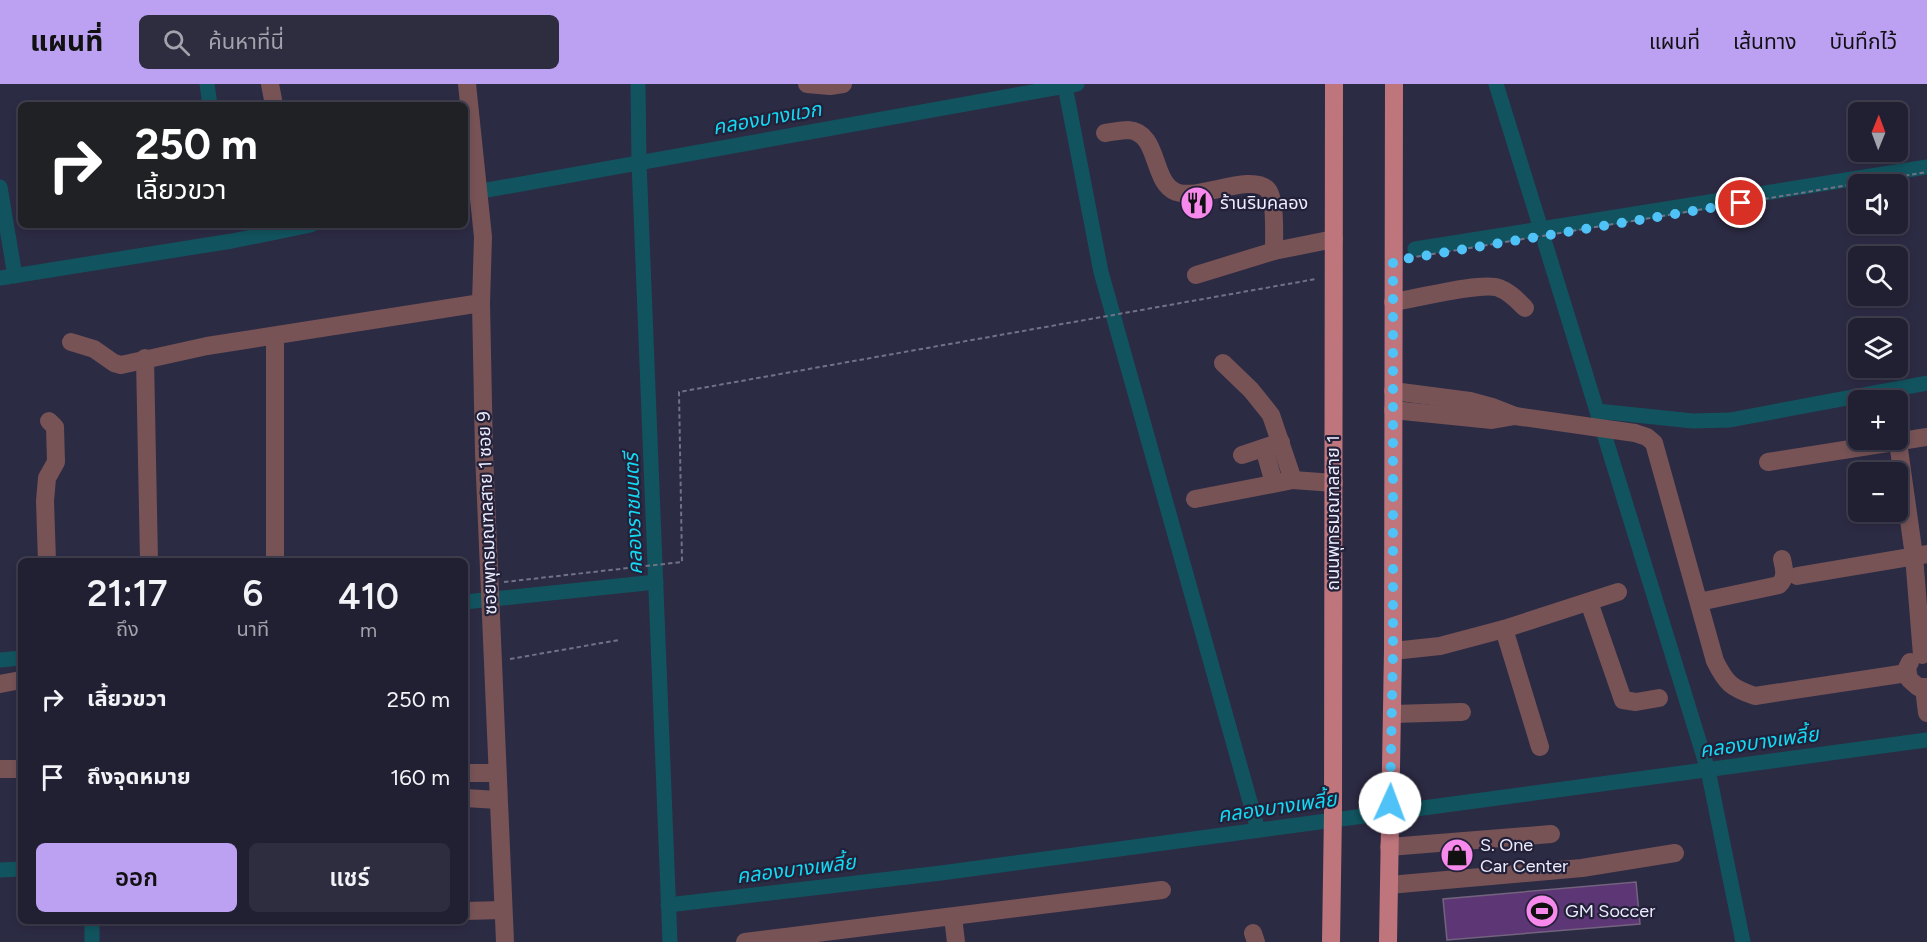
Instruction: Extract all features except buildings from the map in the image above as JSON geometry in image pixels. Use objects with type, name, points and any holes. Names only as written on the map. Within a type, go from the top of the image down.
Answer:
[{"type":"main road","points":[[1388,940],[1393,714],[1394,85]]},
{"type":"main road","name":"ถนนพุทธมณฑลสาย 1","points":[[1331,941],[1334,91]]},
{"type":"street","points":[[270,84],[273,102]]},
{"type":"street","name":"ซอยพุทธมณฑลสาย 1 ซอย 9","points":[[467,84],[483,237],[481,303],[489,584],[505,942]]},
{"type":"street","points":[[807,84],[830,86],[843,84]]},
{"type":"street","points":[[1105,133],[1130,130],[1143,135],[1166,184],[1177,192],[1190,193],[1253,184],[1265,187],[1272,195],[1274,251]]},
{"type":"street","points":[[1196,275],[1274,251],[1334,239]]},
{"type":"street","points":[[1393,302],[1482,286],[1497,287],[1510,293],[1525,308]]},
{"type":"street","points":[[72,342],[94,349],[114,363],[121,365],[146,358],[481,303]]},
{"type":"street","points":[[275,336],[275,558]]},
{"type":"street","points":[[146,358],[149,558]]},
{"type":"street","points":[[1222,363],[1271,415],[1293,480]]},
{"type":"street","points":[[1393,401],[1470,401],[1492,406],[1515,416],[1615,430],[1647,437],[1654,443],[1715,661],[1725,680],[1737,690],[1755,696],[1906,673]]},
{"type":"street","points":[[47,558],[47,478],[56,462],[55,427],[49,421]]},
{"type":"street","points":[[1908,440],[1927,437]]},
{"type":"street","points":[[1242,455],[1281,442]]},
{"type":"street","points":[[1264,448],[1274,483]]},
{"type":"street","points":[[1768,462],[1848,450]]},
{"type":"street","points":[[1900,450],[1921,555],[1924,655],[1909,663],[1906,673],[1912,684],[1926,687],[1927,713]]},
{"type":"street","points":[[1194,499],[1293,480],[1334,483]]},
{"type":"street","points":[[1797,576],[1921,555]]},
{"type":"street","points":[[1699,602],[1779,585],[1784,581],[1785,574],[1782,559]]},
{"type":"street","points":[[1393,651],[1440,646],[1504,629],[1618,592]]},
{"type":"street","points":[[1589,602],[1623,700],[1636,702],[1659,698]]},
{"type":"street","points":[[1504,629],[1540,747]]},
{"type":"street","points":[[0,684],[18,681]]},
{"type":"street","points":[[1393,714],[1462,712]]},
{"type":"street","points":[[468,773],[496,773]]},
{"type":"street","points":[[468,798],[498,800]]},
{"type":"street","points":[[1389,847],[1551,834]]},
{"type":"street","points":[[1389,889],[1582,868],[1676,853]]},
{"type":"street","points":[[1389,889],[1604,876]]},
{"type":"street","points":[[745,942],[1162,890]]},
{"type":"street","points":[[468,911],[503,910]]},
{"type":"street","points":[[953,917],[956,942]]},
{"type":"path","points":[[1393,261],[1927,172]]},
{"type":"path","points":[[489,584],[682,562],[680,392],[1334,276]]},
{"type":"path","points":[[492,662],[619,640]]},
{"type":"waterway","points":[[207,84],[210,102]]},
{"type":"waterway","name":"คลองราชมนตรี","points":[[638,84],[639,162],[670,942]]},
{"type":"waterway","name":"คลองบางแวก","points":[[468,193],[1077,84]]},
{"type":"waterway","points":[[1496,84],[1541,229]]},
{"type":"waterway","points":[[1065,86],[1101,272],[1258,830]]},
{"type":"waterway","points":[[1415,249],[1927,167]]},
{"type":"waterway","points":[[0,187],[15,276]]},
{"type":"waterway","name":"คลองบางแวก","points":[[0,278],[232,241],[296,228]]},
{"type":"waterway","points":[[1545,243],[1708,770],[1743,942]]},
{"type":"waterway","points":[[1597,411],[1693,421],[1730,420],[1927,383]]},
{"type":"waterway","points":[[468,602],[656,582]]},
{"type":"waterway","points":[[0,660],[18,658]]},
{"type":"waterway","name":"คลองบางเพลี้ย","points":[[668,905],[941,873],[1927,740]]},
{"type":"waterway","points":[[0,870],[18,869]]},
{"type":"waterway","points":[[92,924],[92,942]]},
{"type":"place","name":"ร้านริมคลอง","points":[[1197,203]]},
{"type":"place","name":"S. One Car Center","points":[[1457,855]]},
{"type":"place","name":"GM Soccer","points":[[1542,911]]},
{"type":"route","points":[[1390,803],[1393,714],[1393,261],[1741,203]]}]
